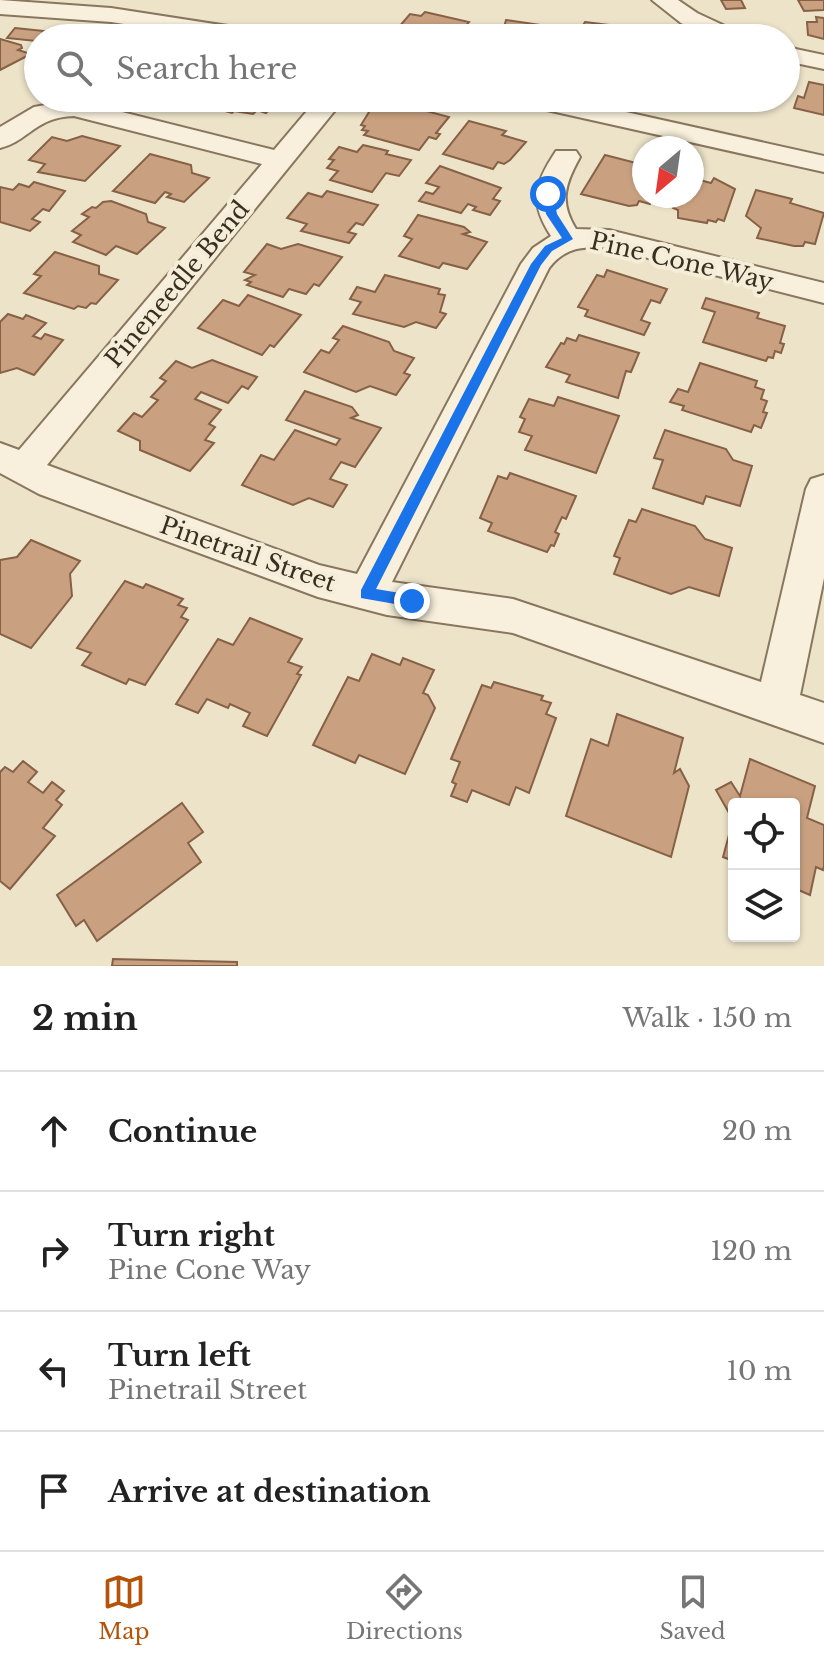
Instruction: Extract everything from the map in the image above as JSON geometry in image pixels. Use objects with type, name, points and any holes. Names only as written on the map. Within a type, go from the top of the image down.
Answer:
[{"type":"street","points":[[663,0],[702,24]]},
{"type":"street","points":[[0,7],[111,15],[169,24]]},
{"type":"street","points":[[800,57],[824,62]]},
{"type":"street","points":[[0,140],[36,112]]},
{"type":"street","points":[[94,112],[280,160]]},
{"type":"street","name":"Pineneedle Bend","points":[[12,464],[320,112]]},
{"type":"street","points":[[592,112],[824,164]]},
{"type":"street","points":[[566,157],[551,184],[548,204],[568,239]]},
{"type":"street","name":"Pine Cone Way","points":[[366,594],[536,264],[549,249],[568,239],[609,239],[824,293]]},
{"type":"street","name":"Pinetrail Street","points":[[12,464],[63,488],[318,581],[366,594],[513,616],[824,723]]},
{"type":"street","points":[[777,706],[824,489]]},
{"type":"building","points":[[721,0],[741,0],[745,8],[726,9]]},
{"type":"building","points":[[798,0],[824,0],[824,10],[804,11]]},
{"type":"building","points":[[425,12],[469,22],[401,24],[410,14],[421,16]]},
{"type":"building","points":[[816,17],[824,18],[824,39],[808,35],[807,22],[817,22]]},
{"type":"building","points":[[506,20],[534,24],[505,24]]},
{"type":"building","points":[[15,28],[24,29],[24,40],[7,38]]},
{"type":"building","points":[[0,39],[21,45],[22,48],[18,50],[24,52],[24,58],[0,70]]},
{"type":"building","points":[[809,82],[824,85],[824,115],[800,109],[800,97],[804,98]]},
{"type":"building","points":[[369,112],[430,112],[449,117],[436,133],[440,134],[436,139],[429,137],[419,150],[364,135],[368,131],[362,130],[365,126],[361,125]]},
{"type":"building","points":[[469,121],[506,131],[502,135],[526,142],[510,160],[504,164],[498,162],[493,169],[443,154]]},
{"type":"building","points":[[82,136],[120,146],[85,181],[38,172],[45,164],[29,160],[52,137],[67,141]]},
{"type":"building","points":[[363,145],[411,160],[399,176],[386,173],[372,192],[330,180],[338,171],[327,168],[334,160],[329,159],[339,147],[357,152]]},
{"type":"building","points":[[150,154],[191,165],[192,173],[209,178],[184,202],[167,197],[171,194],[165,192],[155,203],[113,191]]},
{"type":"building","points":[[605,155],[632,162],[632,206],[581,194]]},
{"type":"building","points":[[440,166],[501,188],[493,199],[500,201],[490,215],[473,210],[476,207],[468,204],[461,213],[419,201],[426,192],[433,194],[439,187],[426,183]]},
{"type":"building","points":[[714,178],[735,189],[724,221],[708,220],[707,223],[678,218],[678,210],[673,208],[704,208],[704,181],[711,183]]},
{"type":"building","points":[[34,182],[65,191],[49,211],[43,209],[32,219],[40,222],[30,231],[0,222],[0,187],[13,190],[19,184],[29,187]]},
{"type":"building","points":[[756,190],[792,199],[790,203],[824,213],[815,244],[805,242],[803,246],[794,246],[757,238],[761,228],[746,216]]},
{"type":"building","points":[[327,191],[378,205],[363,225],[356,223],[348,232],[356,234],[349,243],[301,231],[307,224],[287,218],[308,193],[322,197]]},
{"type":"building","points":[[111,201],[146,214],[148,222],[165,228],[137,254],[116,246],[106,255],[73,242],[81,235],[72,231],[89,217],[82,214]]},
{"type":"building","points":[[418,215],[464,227],[470,232],[463,234],[487,242],[467,269],[443,263],[439,268],[399,256],[412,239],[404,236]]},
{"type":"building","points":[[267,244],[281,249],[298,244],[342,257],[319,286],[314,284],[306,294],[289,289],[283,297],[247,285],[251,282],[245,280],[255,275],[244,272]]},
{"type":"building","points":[[55,252],[99,266],[99,274],[118,280],[96,304],[91,303],[86,308],[78,306],[74,309],[24,293],[41,276],[34,274]]},
{"type":"building","points":[[607,270],[667,289],[660,303],[651,300],[641,320],[650,323],[644,335],[585,316],[588,310],[578,307],[597,275],[604,277]]},
{"type":"building","points":[[385,275],[440,289],[438,294],[445,295],[440,312],[446,314],[436,328],[416,322],[404,327],[353,314],[361,302],[350,299],[357,287],[375,292]]},
{"type":"building","points":[[248,295],[301,315],[274,347],[270,345],[262,355],[198,328],[223,300],[239,306]]},
{"type":"building","points":[[706,298],[759,313],[757,318],[785,326],[780,343],[784,344],[781,353],[775,351],[773,358],[768,357],[766,361],[703,342],[715,312],[702,308]]},
{"type":"building","points":[[8,314],[23,319],[26,315],[46,323],[33,336],[41,339],[45,334],[63,340],[34,375],[17,368],[0,373],[0,322]]},
{"type":"building","points":[[343,326],[389,342],[394,351],[414,358],[404,373],[410,375],[396,395],[370,386],[356,392],[304,372],[321,350],[329,353],[339,340],[333,338]]},
{"type":"building","points":[[579,335],[639,353],[631,372],[626,371],[618,398],[566,382],[570,375],[546,367],[561,343],[564,344],[567,338],[576,341]]},
{"type":"building","points":[[212,360],[257,377],[248,389],[242,386],[228,403],[201,392],[195,399],[221,410],[209,424],[215,427],[205,440],[214,443],[190,471],[140,450],[140,441],[118,431],[134,413],[142,417],[158,400],[151,397],[166,381],[160,378],[176,361],[192,368]]},
{"type":"building","points":[[700,363],[757,381],[755,387],[764,390],[761,399],[767,401],[763,412],[767,413],[761,428],[754,425],[751,432],[682,410],[684,406],[670,402],[678,389],[688,392]]},
{"type":"building","points":[[305,391],[352,407],[358,415],[351,418],[381,428],[355,467],[341,462],[330,479],[347,485],[333,507],[309,498],[293,505],[242,485],[261,455],[274,460],[295,430],[336,445],[340,439],[286,420]]},
{"type":"building","points":[[558,397],[619,416],[596,473],[525,450],[532,436],[519,432],[525,419],[520,417],[529,399],[554,406]]},
{"type":"building","points":[[665,430],[726,449],[733,460],[752,466],[740,506],[706,496],[703,504],[653,488],[663,460],[654,458]]},
{"type":"building","points":[[510,473],[576,496],[566,519],[562,517],[555,532],[559,534],[554,546],[551,545],[547,552],[488,531],[492,523],[480,518],[498,476],[507,479]]},
{"type":"building","points":[[642,509],[695,526],[705,539],[732,548],[719,596],[689,587],[671,594],[614,574],[620,558],[614,556],[629,520],[636,522]]},
{"type":"building","points":[[31,540],[80,561],[70,574],[72,596],[31,648],[0,634],[0,560],[17,557]]},
{"type":"building","points":[[125,581],[143,588],[146,584],[183,599],[178,605],[187,608],[181,617],[188,620],[145,685],[129,679],[126,684],[82,665],[91,653],[77,648]]},
{"type":"building","points":[[250,618],[302,639],[288,662],[302,667],[297,674],[301,675],[267,736],[243,726],[250,713],[230,704],[228,708],[207,699],[198,713],[176,704],[218,639],[233,645]]},
{"type":"building","points":[[372,654],[400,665],[403,658],[434,670],[423,693],[428,695],[435,708],[405,774],[359,755],[355,763],[313,745],[348,677],[359,681]]},
{"type":"building","points":[[494,682],[543,696],[541,700],[551,703],[546,714],[556,718],[529,793],[516,787],[509,805],[472,790],[467,802],[451,796],[456,784],[452,782],[460,762],[451,759],[482,685],[491,688]]},
{"type":"building","points":[[617,714],[683,738],[674,773],[680,769],[689,786],[671,857],[566,816],[591,739],[608,746]]},
{"type":"building","points":[[750,759],[815,786],[807,818],[824,825],[824,866],[823,870],[816,867],[810,895],[800,891],[800,798],[728,798],[728,811],[716,790],[731,782],[740,796]]},
{"type":"building","points":[[23,761],[37,772],[28,782],[43,793],[52,782],[64,791],[56,800],[62,805],[43,828],[55,836],[10,889],[0,881],[0,772],[5,767],[13,772]]},
{"type":"building","points":[[182,803],[203,832],[188,843],[201,862],[97,941],[84,920],[76,926],[57,895]]},
{"type":"building","points":[[728,838],[728,859],[723,857]]},
{"type":"building","points":[[113,959],[237,962],[237,966],[112,966]]},
{"type":"route","points":[[412,601],[366,594],[536,264],[549,249],[568,239],[551,214],[548,194]]}]
